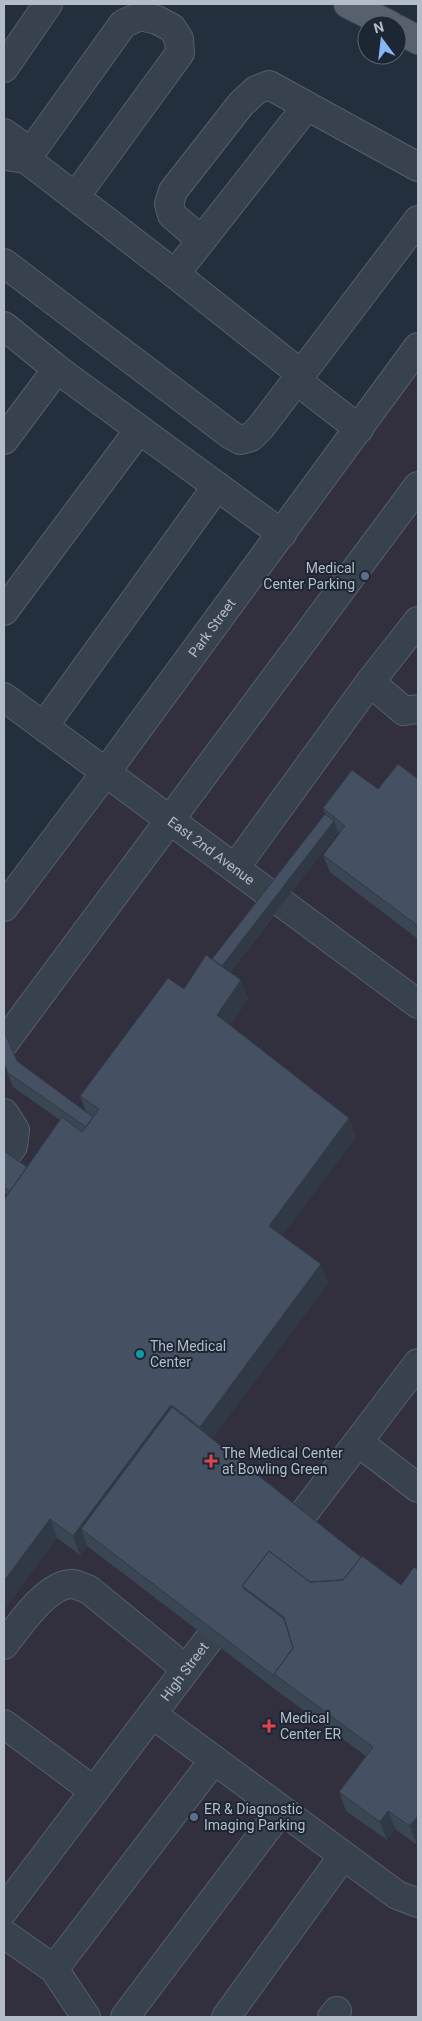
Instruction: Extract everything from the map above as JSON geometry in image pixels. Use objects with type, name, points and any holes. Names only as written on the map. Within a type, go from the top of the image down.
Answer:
[{"type":"main road","points":[[348,4],[370,15]]},
{"type":"street","points":[[4,68],[48,4]]},
{"type":"street","points":[[15,158],[123,24],[140,16],[157,20],[172,28],[179,39],[180,53],[75,198]]},
{"type":"street","points":[[201,240],[172,215],[168,204],[173,191],[241,104],[256,90],[269,85],[418,167]]},
{"type":"street","points":[[175,274],[307,106]]},
{"type":"street","points":[[4,133],[18,144],[15,158]]},
{"type":"street","points":[[15,158],[75,198],[365,422]]},
{"type":"street","points":[[4,263],[240,440],[251,437],[261,428],[418,220]]},
{"type":"street","points":[[4,326],[139,430],[282,534]]},
{"type":"street","name":"Park Street","points":[[4,907],[365,422],[418,347]]},
{"type":"street","points":[[4,440],[58,369]]},
{"type":"street","points":[[4,611],[139,430]]},
{"type":"street","points":[[44,726],[217,486]]},
{"type":"street","points":[[4,1043],[418,486]]},
{"type":"street","points":[[235,868],[370,682],[418,621]]},
{"type":"street","points":[[370,682],[404,711],[418,709]]},
{"type":"street","name":"East 2nd Avenue","points":[[4,697],[418,1004]]},
{"type":"street","points":[[4,1113],[15,1130],[13,1146],[4,1158]]},
{"type":"street","points":[[269,1560],[418,1363]]},
{"type":"street","points":[[358,1442],[418,1488]]},
{"type":"street","points":[[4,1644],[41,1599],[56,1590],[72,1584],[88,1589],[186,1669]]},
{"type":"street","name":"High Street","points":[[4,1910],[245,1591]]},
{"type":"street","points":[[152,1714],[397,1895],[418,1903]]},
{"type":"street","points":[[4,1724],[94,1791]]},
{"type":"street","points":[[54,1969],[214,1760]]},
{"type":"street","points":[[125,2017],[282,1810]]},
{"type":"street","points":[[226,2017],[343,1856]]},
{"type":"street","points":[[4,1934],[54,1969],[86,2017]]},
{"type":"shaded area","name":"The Medical Center at Bowling Green","points":[[418,347],[418,2017],[4,2017],[4,905]]},
{"type":"building","points":[[398,764],[418,779],[418,926],[323,855],[345,826],[323,808],[352,770],[378,789]]},
{"type":"building","points":[[325,814],[334,821],[222,966],[212,959]]},
{"type":"building","name":"The Medical Center","points":[[206,955],[241,980],[217,1015],[349,1118],[269,1226],[321,1264],[200,1427],[171,1405],[73,1536],[50,1519],[4,1581],[4,1200],[62,1117],[82,1132],[99,1109],[80,1096],[168,978],[184,989]]},
{"type":"building","points":[[4,1031],[17,1061],[93,1117],[86,1127],[8,1073],[4,1063]]},
{"type":"building","points":[[4,1151],[27,1167],[10,1191],[4,1187]]},
{"type":"building","points":[[172,1407],[361,1557],[343,1580],[310,1582],[269,1551],[242,1586],[284,1619],[293,1648],[274,1676],[81,1529]]},
{"type":"building","points":[[269,1551],[310,1582],[343,1580],[362,1556],[401,1585],[414,1567],[418,1571],[418,1816],[410,1826],[388,1811],[380,1822],[339,1792],[373,1747],[274,1674],[293,1648],[284,1617],[242,1586]]},
{"type":"place","name":"Medical Center Parking","points":[[365,576]]},
{"type":"place","name":"The Medical Center","points":[[140,1354]]},
{"type":"place","name":"The Medical Center at Bowling Green","points":[[211,1461]]},
{"type":"place","name":"Medical Center ER","points":[[269,1726]]},
{"type":"place","name":"ER & Diagnostic Imaging Parking","points":[[194,1817]]}]
